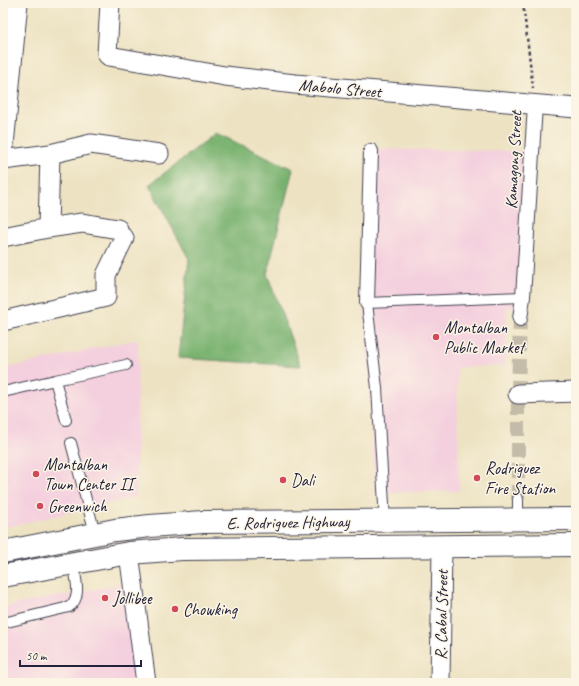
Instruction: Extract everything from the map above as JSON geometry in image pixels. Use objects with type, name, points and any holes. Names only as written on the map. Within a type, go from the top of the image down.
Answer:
[{"type":"main road","name":"E. Rodriguez Highway","points":[[3,552],[94,533],[150,526],[204,522],[385,521],[518,510],[576,519]]},
{"type":"main road","name":"E. Rodriguez Highway","points":[[3,576],[128,553],[182,549],[576,545]]},
{"type":"street","points":[[3,155],[18,3]]},
{"type":"street","name":"Mabolo Street","points":[[110,3],[107,54],[111,56],[225,76],[295,84],[576,108]]},
{"type":"street","name":"Kamagong Street","points":[[520,319],[523,297],[535,105]]},
{"type":"street","points":[[3,160],[50,154],[91,144],[159,154]]},
{"type":"street","points":[[367,302],[371,151]]},
{"type":"street","points":[[48,228],[50,154]]},
{"type":"street","points":[[3,237],[82,223],[121,233],[106,275],[106,297],[3,320]]},
{"type":"street","points":[[522,394],[576,392]]},
{"type":"street","name":"R. Cabal Street","points":[[440,683],[442,547]]},
{"type":"street","points":[[128,553],[146,683]]},
{"type":"lane","points":[[385,521],[377,388],[367,302],[523,297]]},
{"type":"lane","points":[[3,392],[126,365]]},
{"type":"lane","points":[[55,380],[66,420]]},
{"type":"lane","points":[[72,443],[94,533]]},
{"type":"lane","points":[[3,623],[68,607],[73,603],[78,592],[73,562]]},
{"type":"path","name":"Kamagong Street","points":[[524,3],[535,105]]},
{"type":"shaded area","name":"Montalban Public Market","points":[[368,149],[524,151],[520,308],[507,308],[505,366],[457,367],[459,491],[375,493],[364,302]]},
{"type":"shaded area","points":[[138,339],[136,497],[3,528],[3,369]]},
{"type":"shaded area","points":[[128,583],[143,683],[3,683],[3,607]]},
{"type":"green space","points":[[216,133],[293,169],[267,274],[301,366],[178,358],[189,259],[149,185]]},
{"type":"tunnel","points":[[518,499],[520,319]]},
{"type":"place","name":"Montalban Public Market","points":[[436,337]]},
{"type":"place","name":"Montalban Town Center II","points":[[36,474]]},
{"type":"place","name":"Rodriguez Fire Station","points":[[477,478]]},
{"type":"place","name":"Dali","points":[[283,480]]},
{"type":"place","name":"Greenwich","points":[[40,506]]},
{"type":"place","name":"Jollibee","points":[[105,598]]},
{"type":"place","name":"Chowking","points":[[175,609]]}]
